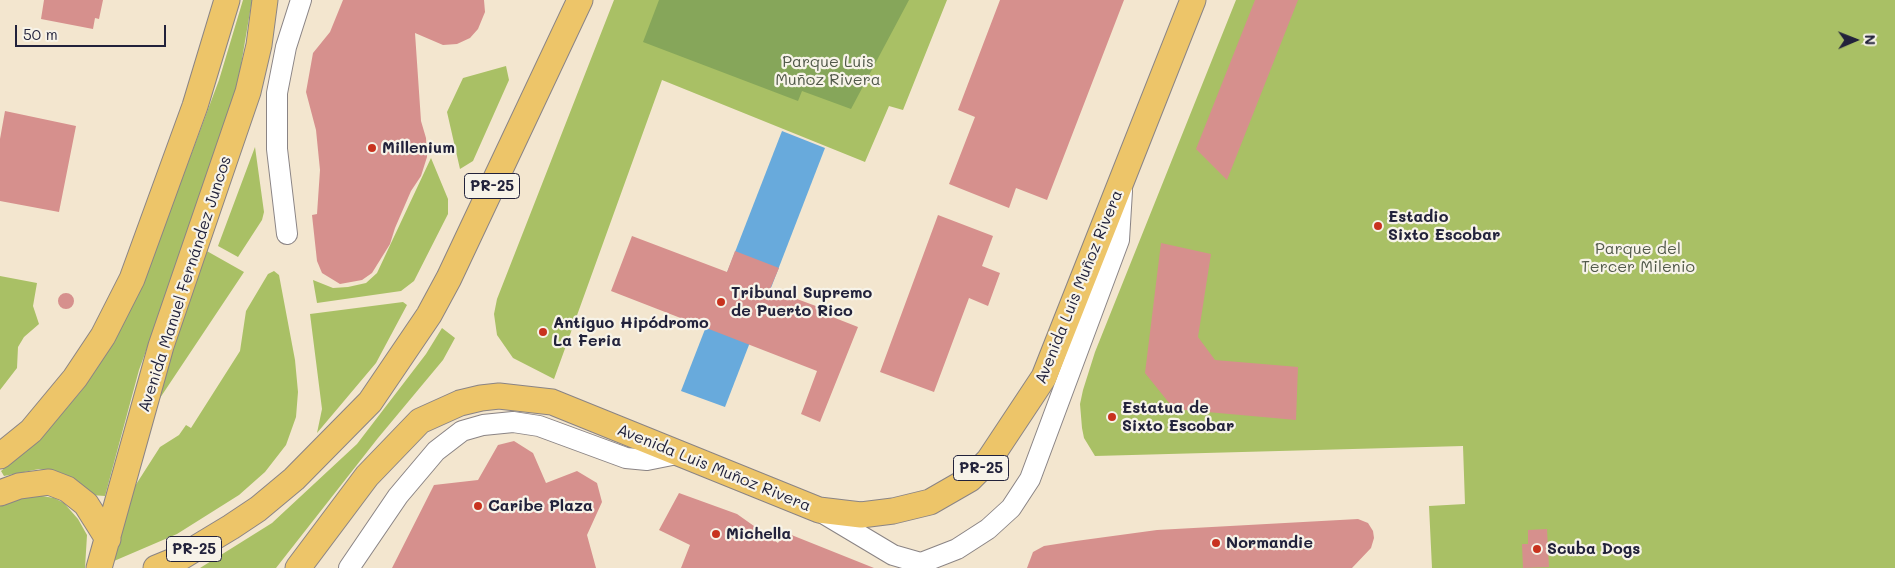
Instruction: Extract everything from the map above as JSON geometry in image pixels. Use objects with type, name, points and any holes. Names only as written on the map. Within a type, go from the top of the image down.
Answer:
[{"type":"main road","points":[[0,456],[31,431],[75,378],[103,336],[132,279],[195,106],[227,0]]},
{"type":"main road","name":"Avenida Manuel Fernández Juncos","points":[[99,568],[161,346],[248,92],[259,45],[265,0]]},
{"type":"main road","name":"PR-25","points":[[156,568],[178,559],[231,528],[294,479],[370,402],[424,322],[449,278],[580,0]]},
{"type":"main road","name":"Avenida Luis Muñoz Rivera","points":[[298,568],[367,476],[420,421],[460,403],[499,396],[552,402],[819,510],[861,514],[892,511],[930,502],[970,479],[989,460],[1044,377],[1193,0]]},
{"type":"main road","points":[[0,493],[19,486],[49,482],[67,489],[86,504],[108,539]]},
{"type":"street","points":[[288,234],[277,150],[277,93],[286,47],[301,0]]},
{"type":"street","points":[[819,510],[890,561],[921,563],[957,549],[988,529],[1011,508],[1030,479],[1119,240],[1124,178]]},
{"type":"street","points":[[349,568],[398,496],[436,451],[462,430],[483,425],[513,422],[539,426],[626,458],[647,460],[677,454]]},
{"type":"green space","points":[[243,0],[252,0],[240,71],[223,139],[139,370],[105,496],[91,495],[86,488],[62,473],[39,469],[4,476],[1,471],[43,436],[82,390],[118,334],[151,262],[219,80]]},
{"type":"green space","name":"Parque Luis Muñoz Rivera","points":[[614,0],[947,0],[903,110],[889,106],[865,162],[662,80],[554,379],[513,358],[497,335],[494,314],[497,299]]},
{"type":"green space","points":[[659,0],[909,0],[851,109],[802,91],[798,101],[643,42]]},
{"type":"green space","name":"Parque del Tercer Milenio","points":[[1236,0],[1895,0],[1895,568],[1432,568],[1429,506],[1465,504],[1463,446],[1095,456],[1084,438],[1082,428],[1080,404],[1083,390],[1095,352]]},
{"type":"green space","points":[[506,66],[509,80],[473,161],[460,169],[447,112],[463,78]]},
{"type":"green space","points":[[255,147],[264,212],[262,220],[238,257],[218,246]]},
{"type":"green space","points":[[431,158],[448,199],[448,214],[414,281],[401,291],[317,303],[313,280],[333,288],[348,287],[366,283],[377,273]]},
{"type":"green space","points":[[205,250],[244,272],[154,407]]},
{"type":"green space","points":[[274,271],[279,275],[295,360],[298,392],[296,417],[286,445],[265,472],[239,495],[177,534],[114,561],[135,486],[160,447],[179,435],[186,425],[191,428],[240,351],[246,311],[268,274]]},
{"type":"green space","points":[[0,276],[37,283],[33,306],[39,324],[24,337],[18,347],[17,368],[0,390]]},
{"type":"green space","points":[[403,302],[407,305],[376,363],[317,433],[322,409],[310,314]]},
{"type":"green space","points":[[442,328],[455,338],[443,360],[378,438],[276,568],[200,568],[272,523],[357,444],[426,354]]},
{"type":"green space","points":[[42,496],[54,498],[64,503],[78,519],[87,535],[85,568],[0,568],[0,504],[22,497]]},
{"type":"water","points":[[782,131],[825,148],[725,407],[681,391]]},
{"type":"building","points":[[44,0],[103,0],[99,19],[95,18],[93,29],[41,19]]},
{"type":"building","name":"Millenium","points":[[343,0],[484,0],[485,12],[478,29],[470,38],[457,44],[443,45],[415,33],[421,121],[426,138],[427,157],[421,176],[411,191],[390,244],[372,273],[362,280],[340,284],[322,273],[317,261],[312,215],[317,214],[320,170],[316,130],[306,92],[313,53],[330,32]]},
{"type":"building","points":[[1000,0],[1124,0],[1047,200],[1016,188],[1009,208],[949,184],[975,117],[958,110]]},
{"type":"building","points":[[1255,0],[1298,0],[1227,180],[1196,149]]},
{"type":"building","points":[[5,111],[76,126],[59,212],[0,201],[0,139]]},
{"type":"building","points":[[938,215],[993,236],[982,266],[1000,273],[988,306],[969,298],[934,392],[880,372]]},
{"type":"building","name":"Tribunal Supremo de Puerto Rico","points":[[632,236],[727,272],[735,251],[779,268],[770,289],[832,312],[830,316],[858,327],[820,422],[801,414],[817,371],[611,291]]},
{"type":"building","points":[[1161,243],[1211,254],[1198,337],[1215,360],[1298,367],[1296,420],[1174,409],[1145,373]]},
{"type":"building","points":[[66,293],[72,295],[74,301],[72,307],[66,309],[60,307],[58,301],[60,295]]},
{"type":"building","name":"Caribe Plaza","points":[[514,441],[533,453],[546,483],[577,471],[597,483],[602,502],[587,535],[596,568],[392,568],[434,485],[478,480],[498,445]]},
{"type":"building","name":"Michella","points":[[679,493],[737,514],[778,543],[784,532],[874,568],[681,568],[690,545],[659,530]]},
{"type":"building","name":"Normandie","points":[[1358,519],[1368,523],[1373,531],[1374,538],[1371,548],[1352,568],[1027,568],[1033,552],[1044,546],[1076,541],[1157,530]]},
{"type":"building","points":[[1547,529],[1549,567],[1523,568],[1522,544],[1528,544],[1528,530]]},
{"type":"place","name":"Millenium","points":[[372,148]]},
{"type":"place","name":"Estadio Sixto Escobar","points":[[1378,226]]},
{"type":"place","name":"Tribunal Supremo de Puerto Rico","points":[[721,302]]},
{"type":"place","name":"Antiguo Hipódromo La Feria","points":[[543,332]]},
{"type":"place","name":"Estatua de Sixto Escobar","points":[[1112,417]]},
{"type":"place","name":"Caribe Plaza","points":[[478,506]]},
{"type":"place","name":"Michella","points":[[716,534]]},
{"type":"place","name":"Normandie","points":[[1216,543]]},
{"type":"place","name":"Scuba Dogs","points":[[1537,549]]}]
